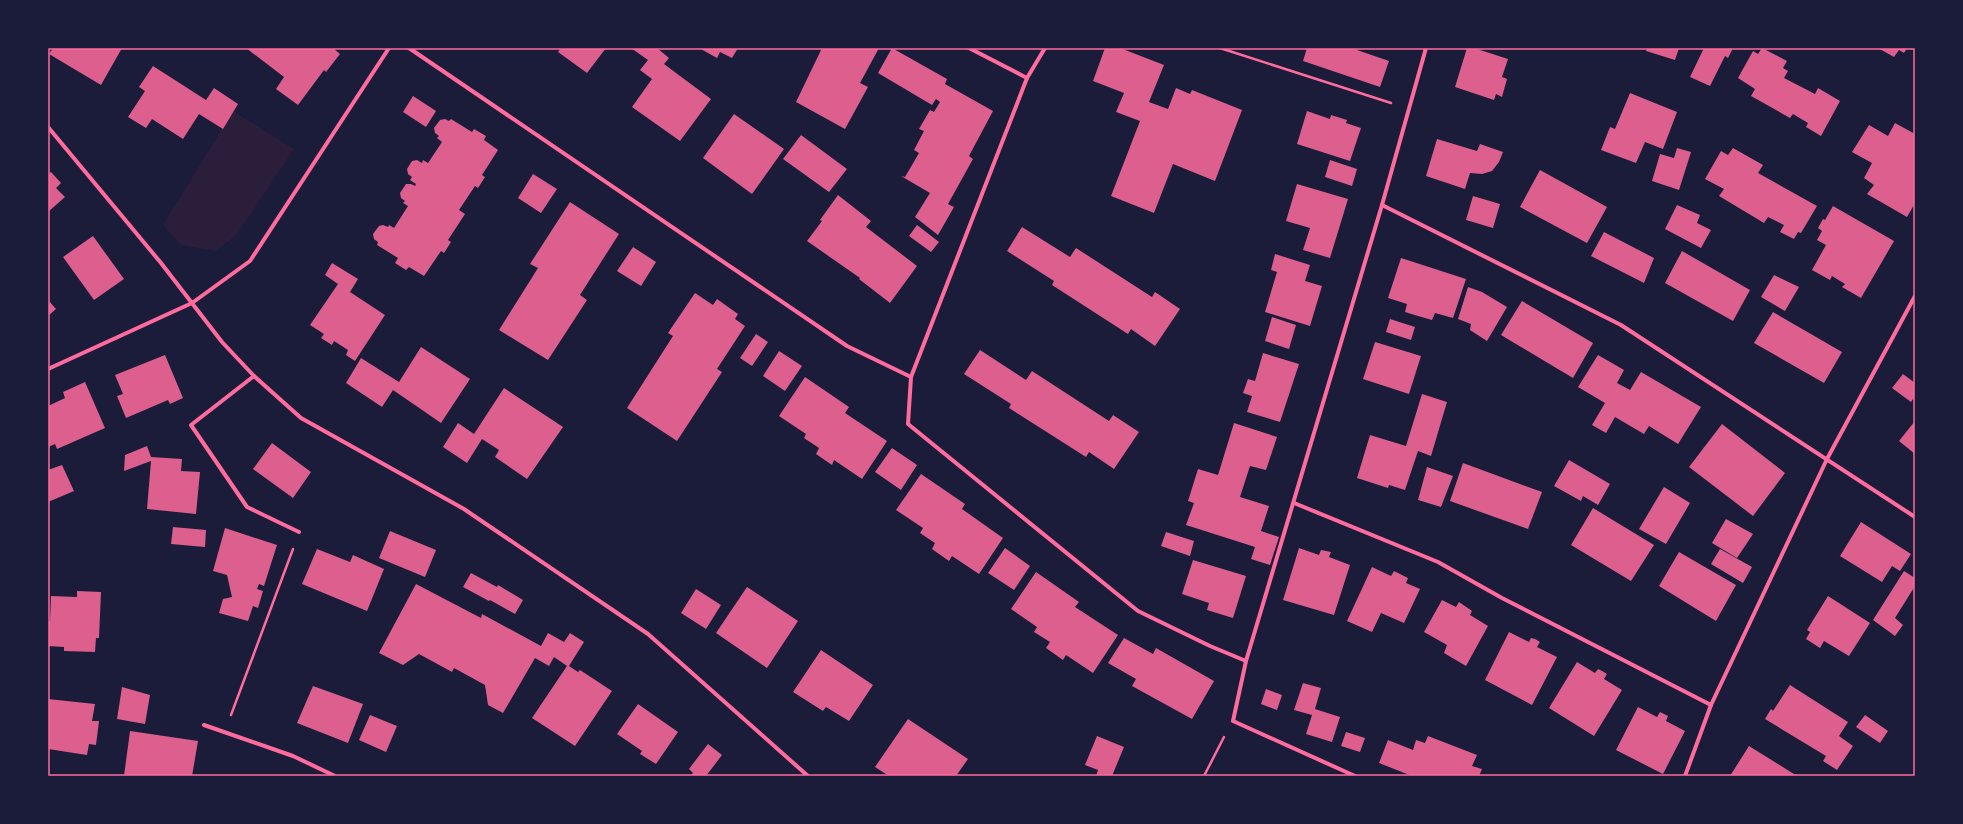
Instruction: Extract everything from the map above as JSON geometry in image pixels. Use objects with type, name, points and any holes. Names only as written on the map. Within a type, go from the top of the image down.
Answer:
[{"type":"street","points":[[48,369],[192,303],[250,261],[388,48]]},
{"type":"street","points":[[409,48],[847,346],[911,376]]},
{"type":"street","points":[[969,48],[1027,78]]},
{"type":"street","points":[[1045,48],[1027,78],[911,376],[908,424],[1138,611],[1246,662]]},
{"type":"street","points":[[1356,776],[1233,721],[1246,662],[1382,205],[1426,48]]},
{"type":"street","points":[[48,126],[222,342],[254,376],[301,418],[464,510],[648,634],[808,776]]},
{"type":"street","points":[[1382,205],[1621,325],[1915,516]]},
{"type":"street","points":[[1684,776],[1711,705],[1827,459],[1915,296]]},
{"type":"street","points":[[254,376],[191,425],[247,507],[299,532]]},
{"type":"street","points":[[1294,503],[1438,562],[1502,598],[1711,705]]},
{"type":"street","points":[[204,725],[226,731],[293,756],[335,776]]},
{"type":"path","points":[[1220,48],[1408,109]]},
{"type":"path","points":[[226,731],[299,532]]},
{"type":"path","points":[[1204,776],[1233,721]]},
{"type":"shaded area","points":[[233,111],[294,149],[236,236],[215,251],[181,245],[163,225]]},
{"type":"building","points":[[53,48],[122,48],[101,85],[49,54]]},
{"type":"building","points":[[246,48],[333,48],[340,54],[326,72],[324,70],[298,105],[276,89],[284,77]]},
{"type":"building","points":[[561,48],[606,48],[587,73],[558,52]]},
{"type":"building","points":[[631,48],[657,48],[669,58],[664,64],[711,99],[680,141],[632,107],[652,79],[640,70],[648,60]]},
{"type":"building","points":[[699,48],[738,48],[732,58],[720,52],[717,58]]},
{"type":"building","points":[[822,48],[879,48],[860,83],[868,87],[845,129],[796,102]]},
{"type":"building","points":[[892,48],[947,79],[945,84],[993,111],[969,156],[973,159],[948,204],[954,207],[938,235],[915,217],[930,193],[901,176],[905,177],[919,153],[914,150],[924,131],[919,129],[930,110],[934,112],[940,102],[936,99],[932,105],[878,73]]},
{"type":"building","points":[[1105,48],[1120,48],[1164,65],[1149,102],[1168,109],[1176,88],[1190,94],[1192,90],[1242,110],[1215,181],[1173,164],[1154,213],[1111,196],[1140,121],[1116,112],[1124,93],[1093,81]]},
{"type":"building","points":[[1307,48],[1357,48],[1357,50],[1389,61],[1380,87],[1303,61]]},
{"type":"building","points":[[1467,48],[1474,48],[1508,59],[1502,77],[1507,79],[1502,97],[1496,94],[1494,100],[1455,87]]},
{"type":"building","points":[[1647,48],[1679,48],[1675,60],[1646,51]]},
{"type":"building","points":[[1704,48],[1733,48],[1728,58],[1725,56],[1710,86],[1690,77]]},
{"type":"building","points":[[1762,48],[1787,61],[1783,68],[1788,71],[1784,78],[1815,94],[1818,88],[1840,101],[1821,136],[1806,127],[1808,123],[1793,114],[1790,118],[1751,96],[1755,89],[1738,78],[1753,51],[1758,54]]},
{"type":"building","points":[[1878,48],[1907,48],[1904,53],[1899,50],[1894,57]]},
{"type":"building","points":[[153,66],[206,100],[214,88],[238,104],[223,129],[199,114],[183,139],[152,119],[146,128],[128,117],[145,91],[139,87]]},
{"type":"building","points":[[1630,93],[1677,112],[1663,149],[1645,142],[1636,163],[1601,150],[1610,127],[1615,129]]},
{"type":"building","points":[[413,96],[436,111],[426,127],[403,112]]},
{"type":"building","points":[[1307,111],[1330,119],[1331,115],[1347,120],[1346,123],[1361,128],[1350,161],[1297,144]]},
{"type":"building","points":[[734,114],[784,149],[752,194],[703,158]]},
{"type":"building","points":[[445,119],[449,121],[451,119],[472,132],[474,129],[486,136],[484,140],[498,150],[482,175],[485,177],[478,188],[475,186],[459,210],[465,214],[448,240],[451,242],[444,253],[441,251],[424,276],[409,267],[406,270],[395,263],[398,258],[377,245],[378,242],[374,239],[373,234],[379,226],[383,225],[388,227],[389,225],[394,228],[408,206],[403,203],[405,201],[401,198],[400,193],[406,184],[415,186],[416,184],[410,180],[412,177],[408,174],[407,169],[412,161],[417,160],[422,163],[423,160],[428,163],[442,142],[437,138],[439,136],[435,133],[434,128],[440,120]]},
{"type":"building","points":[[1895,123],[1915,134],[1915,203],[1907,217],[1867,194],[1874,185],[1864,178],[1872,163],[1852,152],[1869,125],[1888,136]]},
{"type":"building","points":[[801,135],[847,169],[829,192],[783,159]]},
{"type":"building","points":[[1437,139],[1477,151],[1480,144],[1503,152],[1499,162],[1492,171],[1482,174],[1470,173],[1465,189],[1426,176]]},
{"type":"building","points":[[1677,148],[1691,152],[1679,190],[1652,181],[1660,154],[1674,158]]},
{"type":"building","points":[[1733,148],[1763,165],[1758,173],[1817,206],[1801,233],[1798,232],[1794,239],[1780,232],[1784,225],[1768,217],[1764,223],[1719,196],[1724,189],[1705,179],[1721,151],[1728,155]]},
{"type":"building","points":[[1330,160],[1357,169],[1352,186],[1325,177]]},
{"type":"building","points":[[1540,170],[1607,207],[1587,243],[1520,207]]},
{"type":"building","points":[[51,172],[61,183],[56,188],[65,197],[48,212],[48,174]]},
{"type":"building","points":[[533,174],[557,189],[541,213],[518,198]]},
{"type":"building","points":[[1297,184],[1348,199],[1330,258],[1303,250],[1310,228],[1286,221]]},
{"type":"building","points":[[838,195],[871,221],[866,227],[917,266],[890,303],[859,279],[860,278],[807,241],[822,221],[820,220]]},
{"type":"building","points":[[1473,196],[1500,204],[1493,228],[1466,220]]},
{"type":"building","points":[[570,202],[619,234],[580,295],[587,300],[548,360],[499,330],[538,268],[530,264]]},
{"type":"building","points":[[1677,205],[1700,215],[1697,223],[1711,230],[1701,248],[1665,229]]},
{"type":"building","points":[[1833,206],[1894,241],[1861,298],[1842,287],[1845,284],[1832,276],[1830,280],[1812,270],[1826,245],[1817,240],[1822,231],[1818,228],[1823,219],[1825,220]]},
{"type":"building","points":[[917,225],[939,242],[931,252],[909,236]]},
{"type":"building","points":[[1022,227],[1070,257],[1076,248],[1152,297],[1155,292],[1180,309],[1155,346],[1131,329],[1128,334],[1052,285],[1054,281],[1007,251]]},
{"type":"building","points":[[1604,232],[1654,258],[1644,283],[1591,256]]},
{"type":"building","points":[[93,236],[124,279],[94,300],[63,257]]},
{"type":"building","points":[[633,247],[656,262],[641,286],[617,271]]},
{"type":"building","points":[[1682,251],[1750,290],[1733,321],[1665,283]]},
{"type":"building","points":[[1275,254],[1310,265],[1305,281],[1322,286],[1310,326],[1265,312],[1277,272],[1271,270]]},
{"type":"building","points":[[1401,258],[1466,279],[1453,318],[1435,313],[1432,320],[1405,312],[1407,304],[1388,298]]},
{"type":"building","points":[[332,263],[358,279],[350,292],[385,315],[355,361],[346,355],[348,350],[334,341],[332,345],[321,338],[324,334],[310,325],[338,284],[325,275]]},
{"type":"building","points":[[1774,275],[1799,287],[1785,311],[1761,297]]},
{"type":"building","points":[[1468,287],[1482,292],[1507,307],[1487,341],[1470,330],[1471,324],[1458,319]]},
{"type":"building","points":[[695,293],[713,305],[717,299],[738,314],[735,319],[745,326],[717,369],[722,372],[677,441],[627,408],[673,336],[668,333]]},
{"type":"building","points":[[48,300],[56,309],[48,316]]},
{"type":"building","points":[[1522,301],[1593,343],[1573,378],[1501,335]]},
{"type":"building","points":[[1773,312],[1842,352],[1824,383],[1754,343]]},
{"type":"building","points":[[1272,317],[1296,325],[1289,349],[1265,341]]},
{"type":"building","points":[[1390,319],[1415,327],[1411,340],[1386,332]]},
{"type":"building","points":[[756,334],[768,342],[752,366],[740,358]]},
{"type":"building","points":[[1375,342],[1421,356],[1409,394],[1363,379]]},
{"type":"building","points":[[421,347],[470,379],[441,423],[393,390],[382,407],[346,383],[361,358],[399,382]]},
{"type":"building","points":[[980,350],[1026,380],[1032,371],[1109,421],[1113,415],[1139,432],[1114,469],[1089,452],[1086,457],[1009,408],[1011,404],[964,374]]},
{"type":"building","points":[[779,351],[802,366],[785,391],[763,376]]},
{"type":"building","points":[[1263,353],[1299,364],[1280,422],[1247,412],[1252,396],[1243,393],[1248,379],[1255,381]]},
{"type":"building","points":[[165,355],[183,398],[170,404],[168,400],[126,418],[117,396],[123,394],[115,375]]},
{"type":"building","points":[[1598,355],[1624,370],[1617,383],[1630,390],[1641,372],[1701,407],[1678,444],[1649,426],[1644,434],[1615,417],[1606,433],[1592,425],[1605,403],[1578,387]]},
{"type":"building","points":[[1903,374],[1915,383],[1915,396],[1911,402],[1892,388]]},
{"type":"building","points":[[805,377],[849,407],[845,413],[887,441],[862,479],[834,460],[832,465],[816,454],[819,448],[804,438],[806,434],[779,416]]},
{"type":"building","points":[[85,382],[105,428],[57,449],[55,444],[48,447],[48,406],[65,398],[63,392]]},
{"type":"building","points":[[504,388],[563,427],[527,479],[495,457],[499,450],[482,439],[467,463],[443,447],[458,423],[474,434]]},
{"type":"building","points":[[1422,394],[1447,402],[1431,456],[1418,451],[1405,490],[1389,485],[1388,488],[1357,478],[1370,435],[1406,446]]},
{"type":"building","points":[[1915,421],[1915,454],[1899,441]]},
{"type":"building","points":[[1234,423],[1277,437],[1266,470],[1250,466],[1240,497],[1269,506],[1261,531],[1279,537],[1270,565],[1251,559],[1255,547],[1186,525],[1194,503],[1188,501],[1198,469],[1218,475]]},
{"type":"building","points":[[1722,424],[1785,473],[1753,516],[1689,467]]},
{"type":"building","points":[[272,443],[311,472],[293,498],[253,469]]},
{"type":"building","points":[[147,446],[151,457],[182,459],[181,471],[200,472],[196,514],[147,509],[151,461],[124,471],[125,455]]},
{"type":"building","points":[[892,448],[917,465],[901,490],[875,472]]},
{"type":"building","points":[[1569,460],[1610,484],[1598,505],[1583,496],[1581,501],[1554,486]]},
{"type":"building","points":[[1463,463],[1542,492],[1528,529],[1450,501]]},
{"type":"building","points":[[62,465],[74,491],[48,502],[48,470]]},
{"type":"building","points":[[1427,467],[1453,476],[1441,507],[1418,500]]},
{"type":"building","points":[[921,474],[965,504],[962,509],[1003,538],[979,574],[952,556],[949,561],[932,549],[935,543],[920,533],[923,528],[896,510]]},
{"type":"building","points":[[1664,487],[1690,503],[1666,544],[1639,529]]},
{"type":"building","points":[[1593,508],[1654,545],[1631,581],[1571,545]]},
{"type":"building","points":[[1726,519],[1753,534],[1737,558],[1712,543]]},
{"type":"building","points":[[1861,522],[1911,554],[1900,571],[1892,566],[1882,582],[1840,556]]},
{"type":"building","points":[[173,527],[206,530],[205,547],[171,544]]},
{"type":"building","points":[[225,528],[277,545],[264,586],[259,584],[257,589],[263,591],[258,608],[253,606],[248,621],[219,613],[223,599],[232,597],[227,575],[213,571]]},
{"type":"building","points":[[390,531],[436,550],[425,577],[379,558]]},
{"type":"building","points":[[1166,532],[1194,541],[1190,556],[1161,546]]},
{"type":"building","points":[[1005,548],[1030,566],[1014,590],[988,573]]},
{"type":"building","points":[[1299,548],[1319,555],[1321,550],[1331,552],[1329,557],[1350,565],[1334,615],[1283,600]]},
{"type":"building","points":[[317,549],[350,562],[353,555],[384,569],[367,611],[302,584]]},
{"type":"building","points":[[1720,549],[1752,567],[1743,583],[1711,564]]},
{"type":"building","points":[[1679,552],[1736,585],[1716,621],[1659,586]]},
{"type":"building","points":[[1193,560],[1246,576],[1233,618],[1207,610],[1209,603],[1182,594]]},
{"type":"building","points":[[1372,567],[1391,576],[1394,571],[1408,578],[1406,583],[1420,589],[1404,623],[1381,613],[1372,632],[1347,621]]},
{"type":"building","points":[[1904,571],[1915,578],[1915,586],[1895,618],[1903,625],[1895,636],[1873,620]]},
{"type":"building","points":[[1036,572],[1079,602],[1075,607],[1118,635],[1093,673],[1066,655],[1063,660],[1046,648],[1050,642],[1034,632],[1037,627],[1011,609]]},
{"type":"building","points":[[471,573],[497,587],[498,585],[523,600],[515,614],[463,587]]},
{"type":"building","points":[[416,584],[481,618],[482,614],[541,646],[548,633],[564,642],[570,633],[584,642],[569,666],[578,672],[580,670],[612,691],[575,746],[532,718],[567,666],[554,657],[549,666],[535,658],[503,713],[488,705],[485,685],[454,668],[452,672],[419,654],[403,665],[379,653]]},
{"type":"building","points":[[747,587],[798,621],[767,668],[716,633]]},
{"type":"building","points":[[696,589],[721,605],[706,629],[681,613]]},
{"type":"building","points":[[77,591],[101,592],[99,638],[96,638],[95,652],[64,651],[64,647],[48,646],[48,621],[50,621],[51,596],[77,597]]},
{"type":"building","points":[[1828,596],[1870,623],[1849,656],[1824,641],[1820,648],[1806,639],[1810,632],[1807,630]]},
{"type":"building","points":[[1442,600],[1456,607],[1459,602],[1472,611],[1470,615],[1488,626],[1466,666],[1444,653],[1447,645],[1424,632]]},
{"type":"building","points":[[1509,632],[1529,642],[1531,638],[1535,639],[1540,642],[1537,647],[1557,657],[1532,705],[1485,680]]},
{"type":"building","points":[[1124,638],[1153,654],[1156,648],[1214,681],[1192,719],[1132,686],[1136,679],[1108,663]]},
{"type":"building","points":[[821,650],[873,685],[849,721],[826,707],[823,711],[793,692]]},
{"type":"building","points":[[1577,662],[1595,673],[1598,669],[1607,674],[1604,679],[1622,690],[1594,736],[1549,708]]},
{"type":"building","points":[[1303,683],[1321,688],[1315,709],[1340,717],[1332,742],[1306,734],[1312,715],[1294,710]]},
{"type":"building","points":[[1790,685],[1848,722],[1839,736],[1853,746],[1837,770],[1823,761],[1826,756],[1765,719],[1771,709],[1773,711]]},
{"type":"building","points":[[313,686],[363,704],[348,743],[297,723]]},
{"type":"building","points":[[122,687],[150,695],[145,724],[117,719]]},
{"type":"building","points":[[1266,689],[1282,695],[1277,710],[1261,704]]},
{"type":"building","points":[[48,699],[95,704],[92,721],[99,721],[96,745],[89,744],[87,755],[48,749]]},
{"type":"building","points":[[638,704],[678,732],[656,764],[640,754],[642,751],[617,734]]},
{"type":"building","points":[[1638,707],[1657,717],[1660,712],[1668,716],[1666,721],[1685,731],[1663,774],[1616,750]]},
{"type":"building","points":[[370,715],[397,726],[386,752],[359,740]]},
{"type":"building","points":[[1865,715],[1888,731],[1880,743],[1856,727]]},
{"type":"building","points":[[908,719],[968,759],[956,776],[889,776],[875,767]]},
{"type":"building","points":[[130,731],[198,741],[192,776],[124,776]]},
{"type":"building","points":[[1346,732],[1365,738],[1360,752],[1341,746]]},
{"type":"building","points":[[1097,736],[1124,747],[1112,776],[1096,776],[1098,770],[1085,765]]},
{"type":"building","points":[[1428,736],[1477,755],[1472,766],[1482,769],[1479,776],[1412,776],[1379,763],[1388,740],[1413,750],[1416,740],[1425,743]]},
{"type":"building","points":[[708,744],[722,755],[706,776],[691,776],[693,773],[689,769]]},
{"type":"building","points":[[1749,746],[1786,769],[1797,776],[1730,776]]}]
